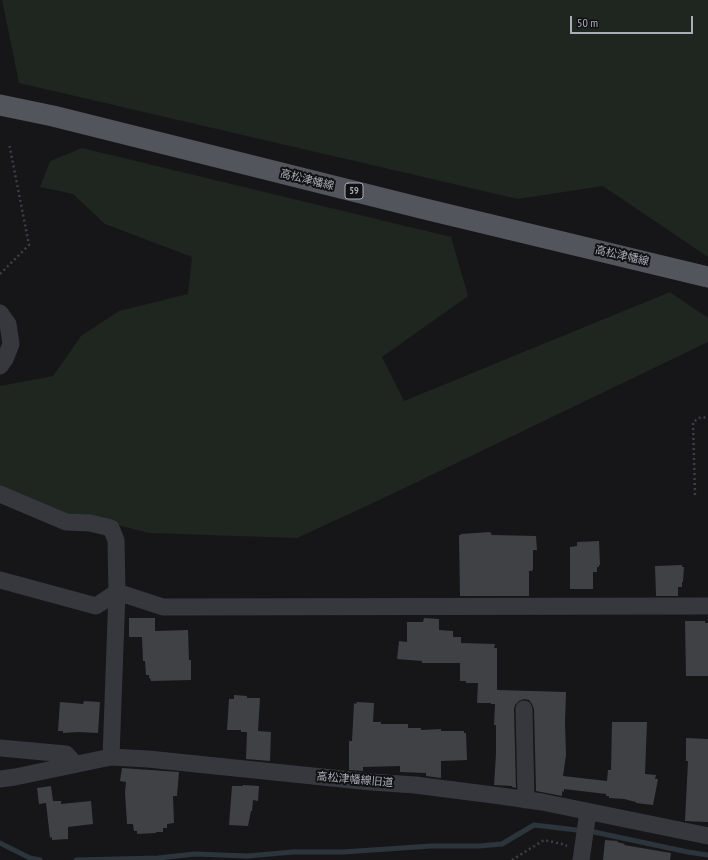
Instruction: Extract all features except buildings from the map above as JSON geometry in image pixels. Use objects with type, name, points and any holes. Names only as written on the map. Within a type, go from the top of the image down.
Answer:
[{"type":"main road","name":"高松津幡線","points":[[0,105],[53,116],[433,211],[708,277]]},
{"type":"street","points":[[0,313],[8,324],[11,344],[5,359],[0,366]]},
{"type":"street","points":[[0,494],[66,522],[90,523],[111,528],[116,540],[118,592],[111,757]]},
{"type":"street","points":[[0,580],[96,606],[118,592],[164,606],[708,606]]},
{"type":"street","points":[[524,709],[526,800]]},
{"type":"street","points":[[0,748],[66,754],[75,764]]},
{"type":"street","name":"高松津幡線旧道","points":[[0,779],[111,757],[148,759],[371,782],[415,785],[542,802],[587,816],[708,836]]},
{"type":"street","points":[[582,851],[587,816]]},
{"type":"path","points":[[0,274],[29,245],[8,143]]},
{"type":"path","points":[[695,495],[693,422],[701,417],[708,418]]},
{"type":"path","points":[[512,860],[544,840],[582,851]]},
{"type":"shaded area","points":[[2,0],[708,0],[708,257],[603,186],[518,199],[19,83]]},
{"type":"shaded area","points":[[82,148],[451,237],[468,296],[382,357],[404,401],[670,292],[708,318],[708,342],[390,495],[297,538],[149,533],[95,519],[54,514],[0,491],[0,386],[53,376],[81,336],[119,311],[188,294],[192,257],[105,224],[73,194],[40,187],[50,161]]},
{"type":"waterway","points":[[76,860],[158,858],[195,854],[247,856],[293,852],[343,852],[431,846],[479,846],[502,844],[534,825],[594,832],[708,855]]},
{"type":"waterway","points":[[0,843],[30,858],[40,860]]}]
